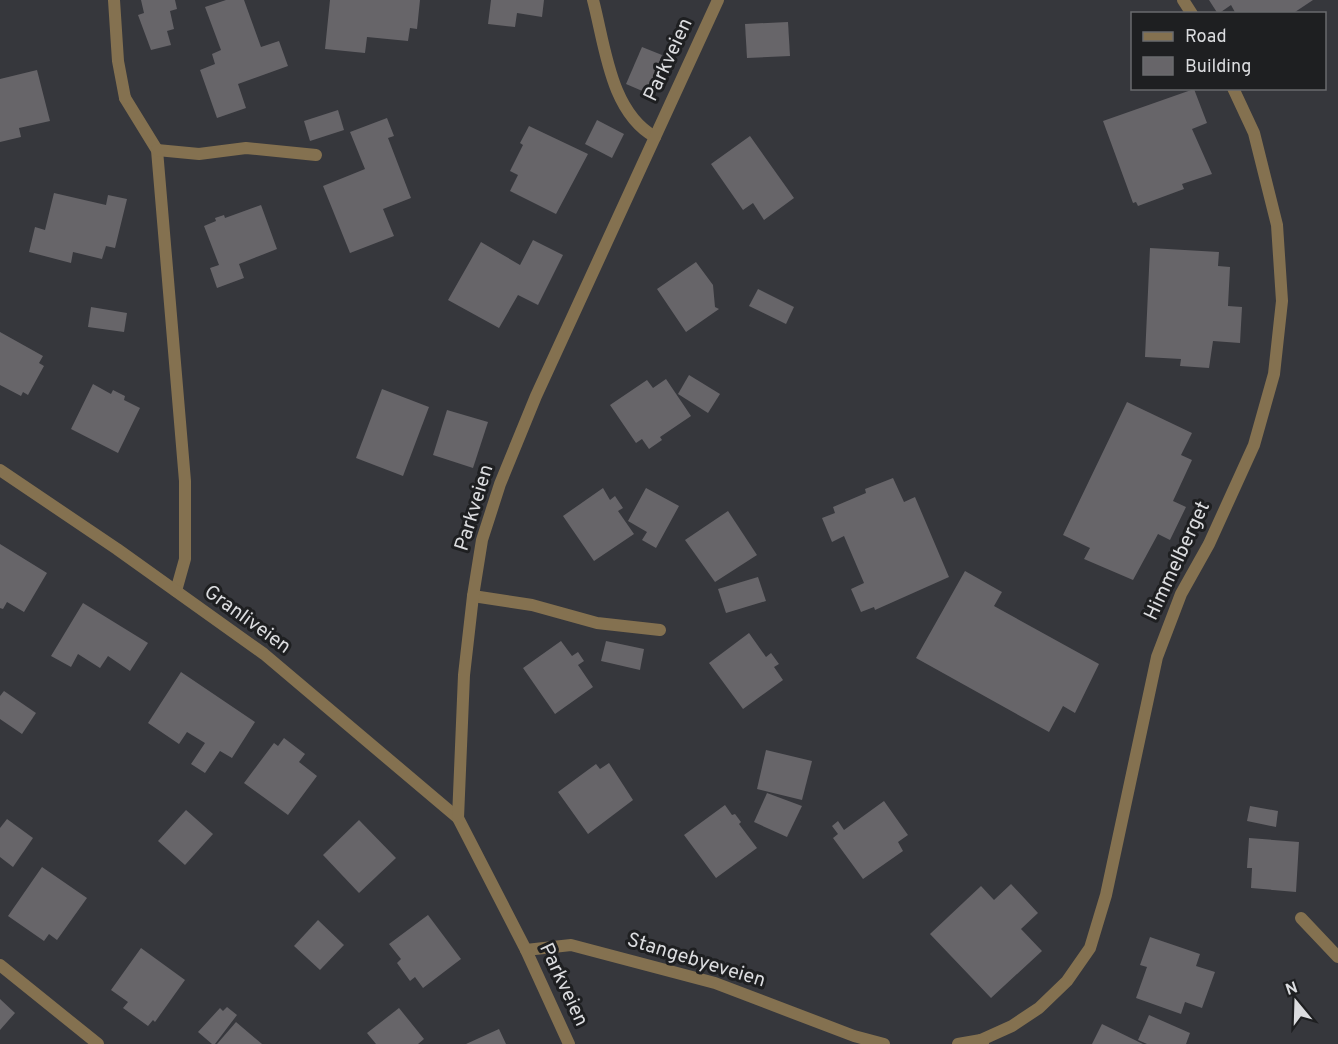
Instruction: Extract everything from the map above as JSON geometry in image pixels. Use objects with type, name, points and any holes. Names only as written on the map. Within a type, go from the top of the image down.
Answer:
[{"type":"street","points":[[114,0],[118,61],[125,98],[157,150],[185,481],[185,559],[176,591]]},
{"type":"street","points":[[593,0],[609,68],[619,93],[643,130],[655,137]]},
{"type":"street","name":"Parkveien","points":[[569,1044],[526,950],[458,818],[464,675],[473,596],[482,540],[500,484],[536,396],[718,0]]},
{"type":"street","name":"Himmelberget","points":[[982,1042],[1039,1008],[1067,981],[1090,948],[1106,895],[1157,657],[1180,594],[1209,544],[1254,445],[1274,374],[1282,301],[1277,225],[1254,133],[1234,90]]},
{"type":"street","points":[[157,150],[199,154],[246,148],[316,155]]},
{"type":"street","name":"Granliveien","points":[[0,470],[264,654],[458,818]]},
{"type":"street","points":[[473,596],[532,605],[597,623],[660,630]]},
{"type":"street","points":[[1301,918],[1338,957]]},
{"type":"street","name":"Stangebyeveien","points":[[526,950],[571,945],[704,980],[854,1036],[884,1044]]},
{"type":"street","points":[[0,965],[98,1044]]},
{"type":"street","points":[[958,1044],[982,1042]]},
{"type":"building","points":[[141,0],[175,0],[177,9],[170,11],[174,29],[167,31],[171,45],[151,50],[138,15],[144,13]]},
{"type":"building","points":[[226,0],[244,0],[261,47],[279,41],[288,66],[238,84],[246,108],[217,118],[200,70],[215,64],[212,54],[221,50],[205,7]]},
{"type":"building","points":[[330,0],[420,0],[417,29],[410,28],[408,41],[367,37],[365,53],[325,49]]},
{"type":"building","points":[[491,0],[544,0],[542,17],[517,13],[515,27],[488,24]]},
{"type":"building","points":[[1209,0],[1313,0],[1295,12],[1235,12],[1231,5],[1221,12],[1217,12]]},
{"type":"building","points":[[788,22],[790,56],[747,58],[745,24]]},
{"type":"building","points":[[642,47],[662,55],[647,93],[626,84]]},
{"type":"building","points":[[37,70],[50,121],[19,128],[21,137],[0,142],[0,79]]},
{"type":"building","points":[[1194,90],[1207,123],[1192,129],[1212,174],[1182,184],[1184,189],[1138,206],[1136,202],[1133,203],[1103,121]]},
{"type":"building","points":[[338,110],[344,130],[310,141],[304,121]]},
{"type":"building","points":[[387,118],[394,136],[388,138],[411,198],[383,209],[394,236],[350,253],[323,186],[365,169],[350,132]]},
{"type":"building","points":[[597,120],[624,134],[612,158],[585,144]]},
{"type":"building","points":[[529,126],[588,154],[556,214],[510,191],[518,175],[510,171],[523,145],[520,143]]},
{"type":"building","points":[[750,136],[794,198],[764,220],[753,203],[743,210],[711,164]]},
{"type":"building","points":[[54,193],[106,205],[108,195],[127,199],[115,248],[106,246],[102,259],[73,252],[71,263],[29,252],[35,227],[45,230]]},
{"type":"building","points":[[261,205],[277,249],[239,264],[244,278],[217,288],[210,268],[219,265],[204,226],[216,221],[215,218],[224,215],[225,218]]},
{"type":"building","points":[[533,240],[563,255],[538,305],[518,295],[499,328],[448,300],[481,242],[520,265]]},
{"type":"building","points":[[1150,248],[1219,252],[1218,266],[1230,267],[1228,306],[1242,307],[1240,343],[1213,341],[1209,368],[1180,366],[1181,359],[1145,357]]},
{"type":"building","points":[[696,262],[713,285],[715,307],[719,309],[686,332],[657,289]]},
{"type":"building","points":[[758,289],[794,307],[786,324],[749,306]]},
{"type":"building","points":[[91,307],[127,313],[124,332],[88,327]]},
{"type":"building","points":[[0,332],[43,356],[39,363],[44,366],[28,395],[23,392],[21,396],[0,385]]},
{"type":"building","points":[[689,375],[720,394],[708,413],[678,394]]},
{"type":"building","points":[[666,379],[691,416],[660,437],[662,440],[649,449],[642,439],[636,443],[610,405],[647,380],[653,388]]},
{"type":"building","points":[[93,384],[111,394],[113,390],[125,396],[124,400],[140,408],[118,453],[71,429]]},
{"type":"building","points":[[382,389],[429,407],[403,476],[356,458]]},
{"type":"building","points":[[1127,402],[1192,433],[1181,455],[1192,460],[1173,501],[1186,507],[1170,540],[1158,534],[1133,580],[1084,559],[1090,548],[1063,535]]},
{"type":"building","points":[[447,410],[488,422],[473,468],[433,455]]},
{"type":"building","points":[[893,478],[904,502],[915,497],[949,577],[875,610],[874,607],[861,612],[851,589],[864,583],[844,536],[832,542],[822,518],[835,513],[833,507],[866,493],[865,489]]},
{"type":"building","points":[[603,488],[610,500],[615,496],[623,508],[618,511],[634,534],[594,561],[563,516]]},
{"type":"building","points":[[646,488],[679,506],[656,548],[642,540],[647,532],[628,521]]},
{"type":"building","points":[[728,511],[757,555],[715,582],[685,540]]},
{"type":"building","points":[[0,544],[47,573],[24,612],[7,602],[3,609],[0,608]]},
{"type":"building","points":[[965,571],[1002,592],[994,606],[1099,664],[1075,713],[1063,706],[1049,732],[916,658]]},
{"type":"building","points":[[758,577],[766,601],[726,613],[718,589]]},
{"type":"building","points":[[83,603],[148,643],[130,671],[108,656],[100,668],[78,654],[71,667],[51,656]]},
{"type":"building","points":[[749,633],[766,657],[771,653],[779,664],[774,667],[783,680],[743,709],[709,663]]},
{"type":"building","points":[[561,641],[572,656],[578,652],[584,661],[578,665],[593,687],[555,714],[523,668]]},
{"type":"building","points":[[606,641],[644,649],[640,670],[601,661]]},
{"type":"building","points":[[181,672],[255,722],[232,758],[220,751],[205,773],[191,764],[205,743],[187,732],[179,744],[148,723]]},
{"type":"building","points":[[4,691],[36,713],[22,734],[0,719],[0,696]]},
{"type":"building","points":[[284,738],[305,754],[299,762],[317,776],[288,815],[244,783],[274,743],[278,746]]},
{"type":"building","points":[[766,750],[812,761],[802,800],[757,789]]},
{"type":"building","points":[[609,763],[633,800],[588,834],[558,792],[596,764],[600,769]]},
{"type":"building","points":[[767,793],[802,806],[787,837],[754,822]]},
{"type":"building","points":[[884,801],[908,835],[898,842],[903,851],[863,879],[833,838],[838,834],[832,826],[838,821],[844,830]]},
{"type":"building","points":[[725,805],[741,822],[739,824],[757,848],[716,878],[684,835]]},
{"type":"building","points":[[1250,806],[1278,811],[1276,827],[1247,821]]},
{"type":"building","points":[[186,810],[213,834],[185,865],[158,841]]},
{"type":"building","points":[[7,819],[33,838],[13,867],[0,857],[0,828]]},
{"type":"building","points":[[359,820],[396,858],[359,893],[323,855]]},
{"type":"building","points":[[1249,838],[1299,842],[1296,892],[1251,888],[1252,868],[1247,868]]},
{"type":"building","points":[[42,867],[87,898],[57,940],[49,934],[44,941],[8,916]]},
{"type":"building","points":[[1011,884],[1038,913],[1021,929],[1042,951],[991,998],[930,934],[981,886],[994,900]]},
{"type":"building","points":[[428,915],[461,959],[423,988],[415,977],[410,981],[397,963],[401,959],[389,944]]},
{"type":"building","points":[[318,920],[344,945],[320,970],[294,946]]},
{"type":"building","points":[[1150,937],[1200,954],[1196,966],[1215,972],[1202,1008],[1185,1002],[1181,1014],[1136,998],[1147,967],[1140,965]]},
{"type":"building","points":[[141,948],[185,980],[155,1022],[153,1020],[148,1026],[123,1008],[128,1002],[111,990]]},
{"type":"building","points":[[0,999],[15,1013],[0,1030]]},
{"type":"building","points":[[227,1007],[237,1015],[215,1044],[212,1044],[198,1032],[220,1008],[223,1011]]},
{"type":"building","points":[[399,1008],[424,1039],[418,1044],[376,1044],[367,1033]]},
{"type":"building","points":[[1149,1015],[1190,1033],[1186,1044],[1147,1044],[1138,1040]]},
{"type":"building","points":[[236,1022],[262,1044],[217,1044]]},
{"type":"building","points":[[1102,1024],[1143,1044],[1092,1044]]},
{"type":"building","points":[[499,1029],[506,1044],[466,1044]]}]
